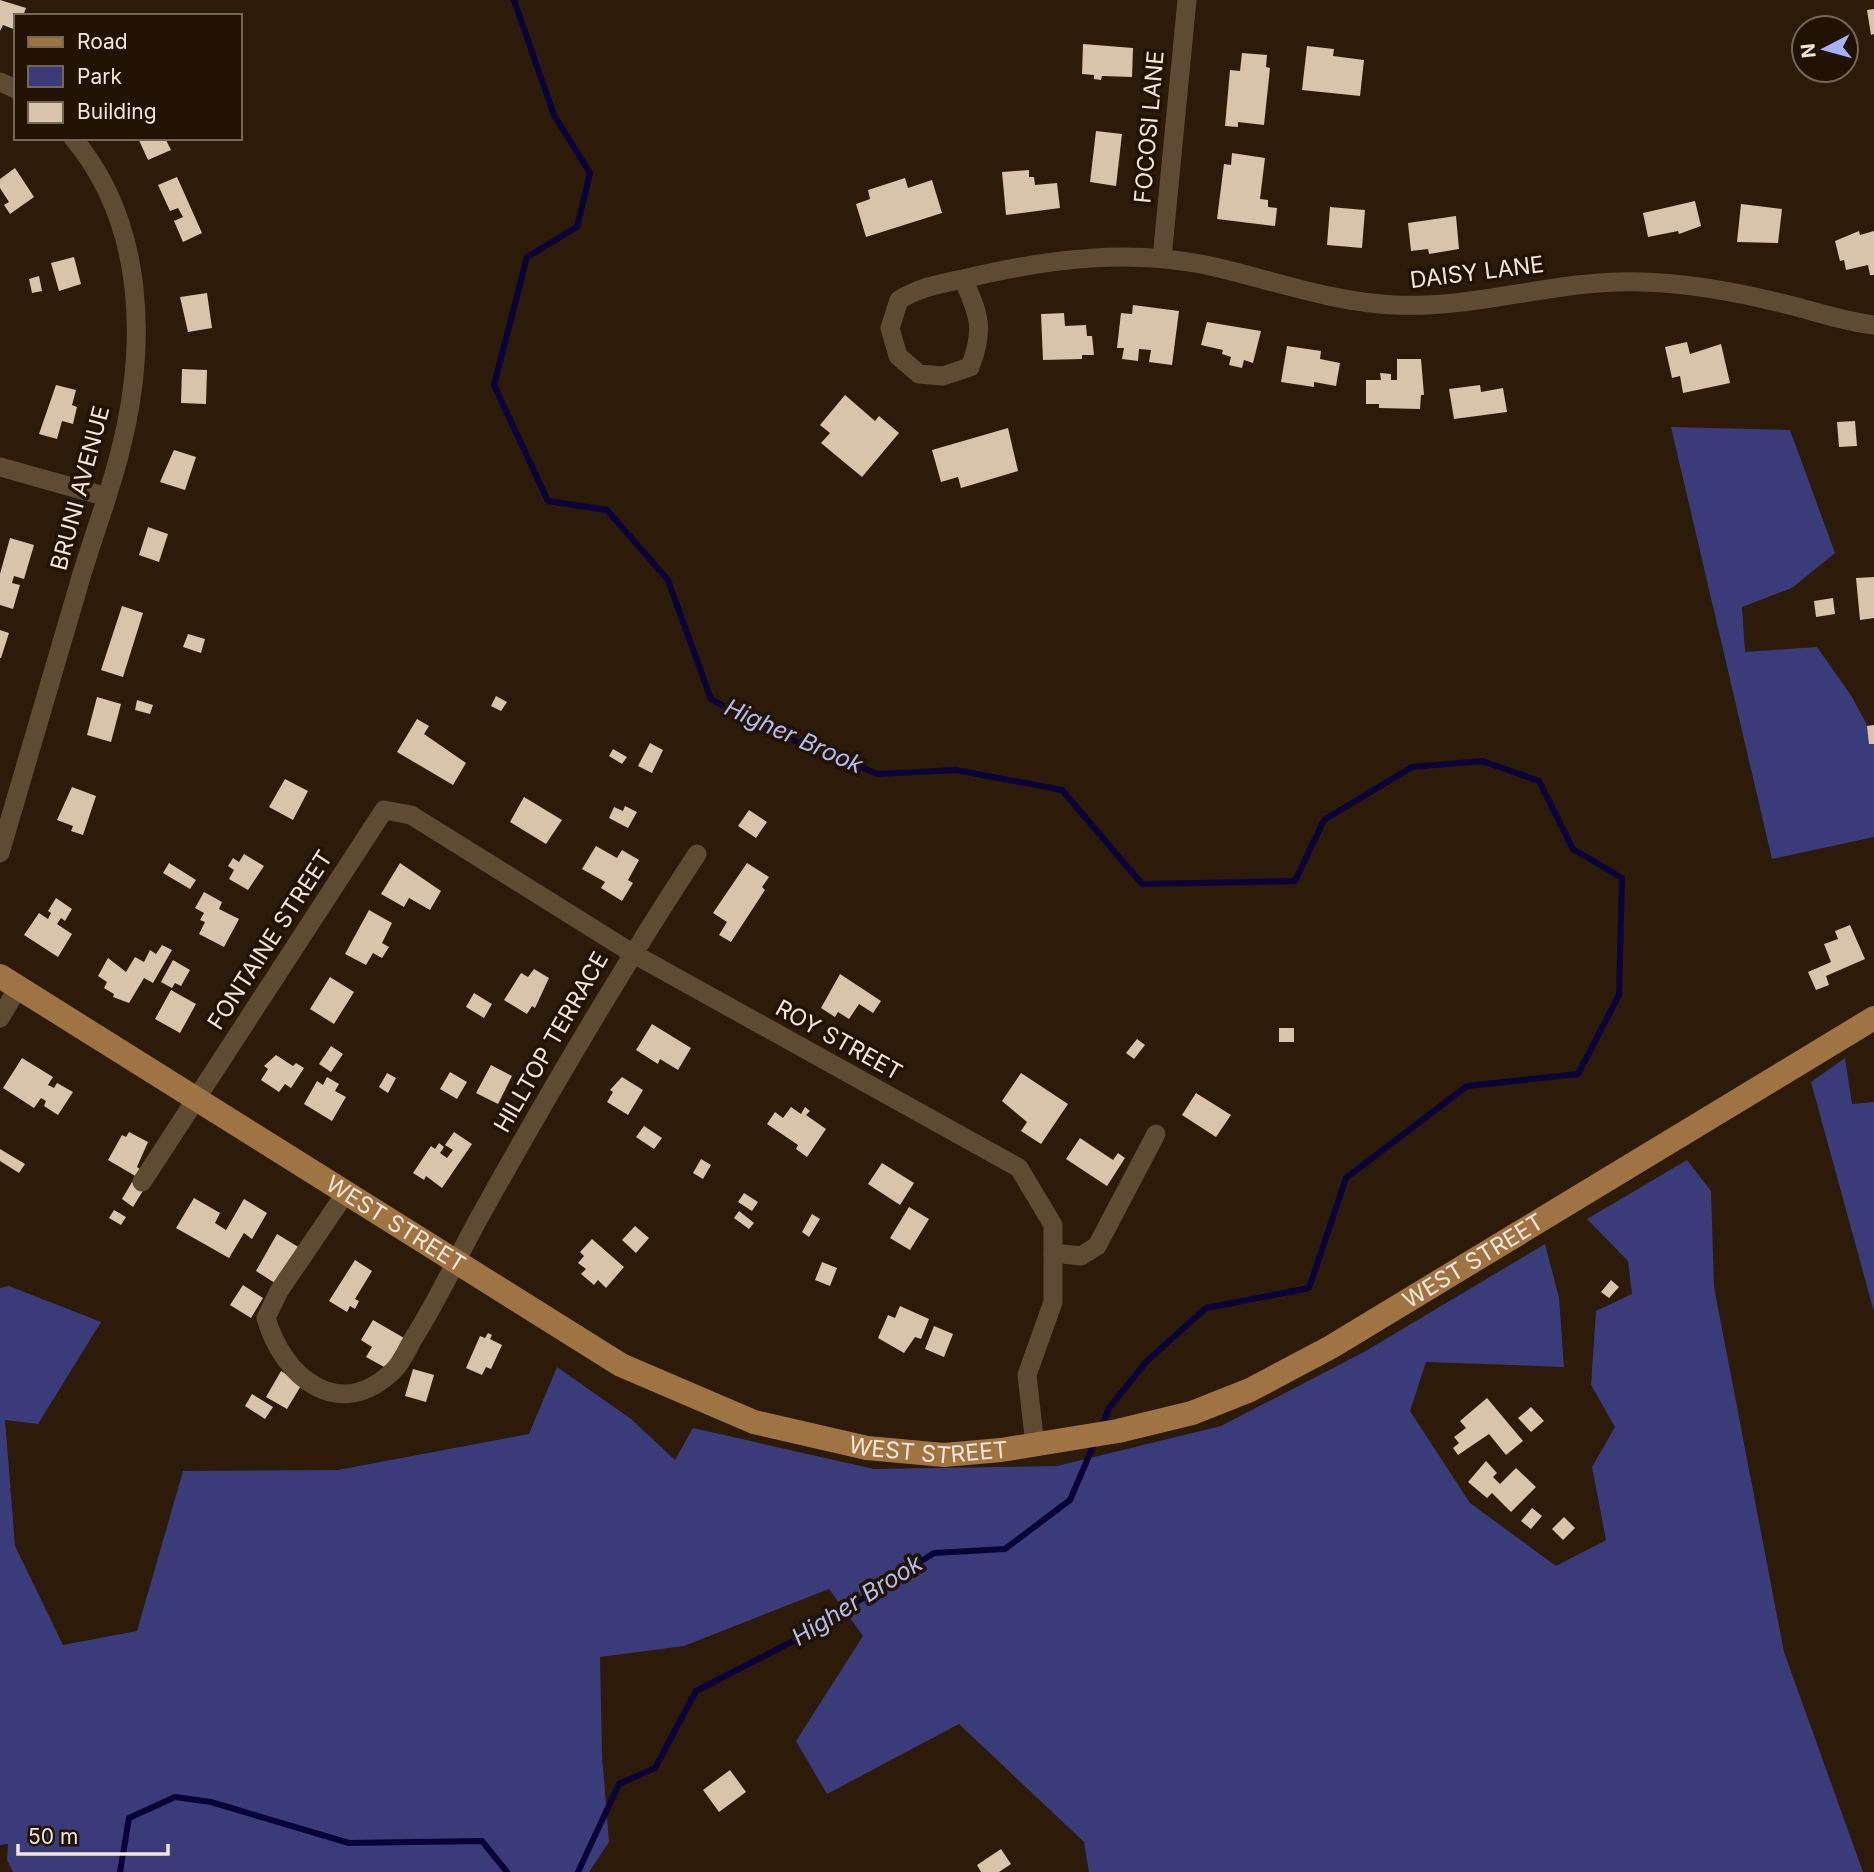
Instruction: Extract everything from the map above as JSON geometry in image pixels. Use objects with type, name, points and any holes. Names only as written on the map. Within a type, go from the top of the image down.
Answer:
[{"type":"main road","name":"WEST STREET","points":[[9,982],[621,1364],[754,1422],[867,1448],[944,1455],[1035,1445],[1118,1431],[1192,1413],[1250,1390],[1331,1348],[1874,1018]]},
{"type":"street","name":"FOCOSI LANE","points":[[1162,258],[1187,0]]},
{"type":"street","name":"BRUNI AVENUE","points":[[0,853],[121,450],[136,348],[136,301],[130,260],[118,219],[100,178],[74,140]]},
{"type":"street","name":"DAISY LANE","points":[[963,279],[978,312],[980,342],[970,367],[943,376],[919,374],[898,356],[890,328],[899,300],[921,287],[1001,268],[1102,256],[1162,258],[1219,267],[1313,293],[1382,304],[1426,306],[1551,287],[1640,282],[1713,288],[1844,321],[1874,325]]},
{"type":"street","points":[[0,467],[107,496]]},
{"type":"street","name":"ROY STREET","points":[[384,810],[411,815],[632,953],[1019,1168],[1054,1225],[1052,1302],[1027,1376],[1035,1445]]},
{"type":"street","name":"FONTAINE STREET","points":[[142,1182],[384,810]]},
{"type":"street","name":"HILLTOP TERRACE","points":[[347,1191],[279,1291],[265,1318],[274,1345],[299,1376],[334,1395],[358,1393],[394,1370],[427,1317],[562,1070],[632,953],[697,854]]},
{"type":"street","points":[[0,1018],[9,982]]},
{"type":"street","points":[[1053,1253],[1081,1256],[1097,1246],[1156,1133]]},
{"type":"green space","points":[[1671,427],[1790,430],[1835,553],[1792,588],[1742,607],[1745,652],[1817,647],[1852,697],[1874,738],[1874,837],[1772,859]]},
{"type":"green space","points":[[1845,1058],[1852,1104],[1874,1102],[1874,1312],[1811,1082]]},
{"type":"green space","points":[[1687,1160],[1711,1191],[1714,1287],[1784,1652],[1863,1872],[1089,1872],[1084,1842],[959,1724],[827,1794],[796,1741],[863,1636],[829,1589],[684,1646],[600,1657],[602,1755],[609,1842],[589,1872],[13,1872],[7,1860],[8,1844],[0,1845],[0,1288],[9,1286],[101,1322],[38,1424],[5,1420],[15,1546],[63,1645],[137,1631],[183,1471],[338,1470],[529,1434],[557,1367],[631,1419],[675,1460],[693,1428],[874,1469],[1057,1466],[1221,1426],[1364,1352],[1545,1244],[1559,1298],[1564,1367],[1426,1362],[1410,1411],[1470,1503],[1556,1566],[1606,1540],[1592,1467],[1615,1427],[1591,1385],[1596,1311],[1632,1294],[1628,1261],[1587,1219]]},
{"type":"building","points":[[0,0],[26,8],[24,14],[14,14],[14,29],[3,25],[0,31]]},
{"type":"building","points":[[1874,9],[1874,34],[1871,35],[1867,10]]},
{"type":"building","points":[[1083,44],[1133,48],[1132,77],[1102,76],[1101,80],[1094,79],[1094,75],[1082,74]]},
{"type":"building","points":[[1307,46],[1334,49],[1333,56],[1364,60],[1360,96],[1302,90]]},
{"type":"building","points":[[1242,53],[1267,55],[1266,67],[1270,68],[1264,125],[1238,122],[1238,127],[1225,126],[1230,70],[1240,71]]},
{"type":"building","points":[[1096,131],[1122,134],[1116,186],[1090,182]]},
{"type":"building","points":[[139,140],[166,140],[171,150],[148,160]]},
{"type":"building","points":[[1232,153],[1265,158],[1260,199],[1268,200],[1268,207],[1277,208],[1275,226],[1217,219],[1224,164],[1231,165]]},
{"type":"building","points":[[15,168],[34,197],[10,214],[4,205],[9,202],[0,188],[0,179]]},
{"type":"building","points":[[1029,170],[1029,177],[1034,177],[1035,185],[1057,183],[1060,208],[1006,215],[1002,172]]},
{"type":"building","points":[[177,177],[202,233],[183,242],[174,221],[183,217],[178,208],[170,211],[158,185]]},
{"type":"building","points":[[905,178],[908,188],[932,180],[942,213],[866,237],[856,204],[870,199],[868,190]]},
{"type":"building","points":[[1695,201],[1701,226],[1679,234],[1678,231],[1648,237],[1643,213]]},
{"type":"building","points":[[1741,204],[1782,209],[1778,243],[1737,242]]},
{"type":"building","points":[[1330,207],[1365,210],[1362,248],[1327,245]]},
{"type":"building","points":[[1456,216],[1459,249],[1429,254],[1428,249],[1411,251],[1408,223]]},
{"type":"building","points":[[1859,231],[1860,235],[1874,231],[1874,275],[1870,275],[1868,265],[1846,270],[1844,260],[1840,261],[1835,241]]},
{"type":"building","points":[[74,257],[81,284],[59,291],[51,263]]},
{"type":"building","points":[[39,276],[42,291],[32,293],[29,279]]},
{"type":"building","points":[[207,293],[212,328],[188,332],[180,297]]},
{"type":"building","points":[[1133,305],[1179,311],[1172,365],[1149,362],[1151,350],[1139,349],[1138,361],[1122,359],[1124,348],[1117,348],[1121,313],[1132,314]]},
{"type":"building","points":[[1064,313],[1065,326],[1086,325],[1087,336],[1092,336],[1094,355],[1082,355],[1082,359],[1043,360],[1041,314]]},
{"type":"building","points":[[1207,322],[1261,331],[1253,363],[1244,360],[1242,368],[1229,365],[1231,357],[1222,354],[1223,350],[1201,345]]},
{"type":"building","points":[[1687,342],[1690,354],[1721,344],[1730,383],[1683,393],[1680,376],[1672,378],[1665,347]]},
{"type":"building","points":[[1287,346],[1321,351],[1320,359],[1340,363],[1336,386],[1314,382],[1314,387],[1281,382]]},
{"type":"building","points":[[1397,359],[1421,359],[1424,395],[1421,395],[1420,409],[1379,408],[1379,404],[1366,404],[1366,380],[1381,380],[1380,373],[1391,374],[1391,380],[1397,380]]},
{"type":"building","points":[[182,369],[207,370],[206,404],[181,403]]},
{"type":"building","points":[[56,385],[76,390],[72,405],[77,407],[73,424],[62,421],[57,439],[39,434]]},
{"type":"building","points":[[1480,385],[1481,392],[1503,388],[1507,412],[1454,419],[1449,389]]},
{"type":"building","points":[[845,395],[875,421],[879,416],[899,433],[862,477],[821,443],[830,433],[820,425]]},
{"type":"building","points":[[1855,421],[1857,446],[1839,447],[1837,422]]},
{"type":"building","points":[[1008,428],[1018,471],[961,488],[958,477],[941,482],[932,450]]},
{"type":"building","points":[[174,450],[196,457],[185,490],[160,482]]},
{"type":"building","points":[[148,527],[168,534],[159,562],[139,555]]},
{"type":"building","points":[[10,538],[34,545],[24,579],[14,576],[12,583],[20,585],[13,609],[0,605],[0,574]]},
{"type":"building","points":[[1874,577],[1874,618],[1860,620],[1856,578]]},
{"type":"building","points":[[1833,598],[1835,614],[1816,617],[1814,601]]},
{"type":"building","points":[[122,606],[143,613],[123,677],[101,670]]},
{"type":"building","points":[[0,630],[9,633],[1,658],[0,658]]},
{"type":"building","points":[[188,634],[205,639],[201,653],[183,647]]},
{"type":"building","points":[[496,696],[507,702],[501,711],[491,706]]},
{"type":"building","points":[[97,697],[121,704],[111,742],[87,735]]},
{"type":"building","points":[[137,700],[153,705],[150,714],[135,710]]},
{"type":"building","points":[[417,719],[429,726],[424,734],[466,763],[453,785],[397,752]]},
{"type":"building","points":[[1874,725],[1874,744],[1869,744],[1867,726]]},
{"type":"building","points":[[650,743],[663,750],[652,773],[638,766]]},
{"type":"building","points":[[613,749],[627,757],[622,764],[609,756]]},
{"type":"building","points":[[285,779],[308,791],[293,820],[269,807]]},
{"type":"building","points":[[72,787],[96,796],[83,835],[71,831],[73,826],[57,820]]},
{"type":"building","points":[[524,797],[562,820],[546,844],[510,822]]},
{"type":"building","points":[[625,806],[637,812],[628,828],[609,818],[614,807],[623,811]]},
{"type":"building","points":[[749,810],[767,822],[756,838],[738,826]]},
{"type":"building","points":[[596,846],[617,858],[622,850],[639,860],[628,880],[633,883],[622,901],[601,888],[605,882],[582,869]]},
{"type":"building","points":[[244,854],[264,866],[248,890],[229,879],[234,870],[228,866],[233,858],[239,862]]},
{"type":"building","points":[[169,863],[196,880],[190,889],[163,873]]},
{"type":"building","points":[[400,863],[441,891],[430,910],[409,898],[404,907],[381,894]]},
{"type":"building","points":[[747,863],[769,877],[762,887],[765,890],[731,942],[719,935],[727,922],[713,913]]},
{"type":"building","points":[[204,892],[222,902],[219,909],[239,919],[224,947],[199,934],[205,922],[200,920],[204,913],[195,908]]},
{"type":"building","points":[[56,898],[72,909],[65,921],[61,918],[57,924],[72,934],[58,957],[24,935],[39,913],[48,919],[51,913],[48,911]]},
{"type":"building","points":[[369,910],[392,923],[382,943],[389,947],[382,958],[373,953],[366,965],[345,954]]},
{"type":"building","points":[[1850,925],[1865,959],[1826,976],[1829,985],[1816,990],[1808,972],[1831,962],[1824,944],[1838,939],[1835,931]]},
{"type":"building","points":[[162,945],[172,950],[153,983],[144,978],[129,1003],[113,997],[114,994],[104,988],[107,982],[98,976],[108,958],[126,972],[135,957],[144,962],[150,950],[156,954]]},
{"type":"building","points":[[173,960],[190,970],[181,986],[175,983],[172,988],[161,982]]},
{"type":"building","points":[[534,969],[549,978],[535,1008],[532,1006],[527,1014],[504,1000],[521,973],[528,977]]},
{"type":"building","points":[[840,974],[881,1001],[873,1013],[859,1004],[849,1019],[838,1012],[835,1017],[821,1008]]},
{"type":"building","points":[[330,977],[354,992],[334,1024],[310,1009]]},
{"type":"building","points":[[171,990],[196,1004],[180,1033],[155,1019]]},
{"type":"building","points":[[474,993],[492,1004],[484,1018],[466,1007]]},
{"type":"building","points":[[652,1024],[691,1048],[678,1070],[660,1059],[658,1064],[636,1050]]},
{"type":"building","points":[[1279,1028],[1294,1028],[1294,1042],[1279,1042]]},
{"type":"building","points":[[1137,1039],[1145,1045],[1134,1059],[1126,1053]]},
{"type":"building","points":[[331,1046],[343,1054],[331,1072],[319,1064]]},
{"type":"building","points":[[276,1055],[293,1066],[296,1063],[304,1068],[291,1088],[285,1084],[279,1092],[261,1080],[268,1069],[264,1066]]},
{"type":"building","points":[[22,1058],[53,1077],[48,1085],[54,1088],[57,1083],[73,1092],[58,1115],[44,1106],[46,1101],[41,1098],[34,1108],[3,1088]]},
{"type":"building","points":[[491,1065],[512,1076],[498,1104],[476,1093]]},
{"type":"building","points":[[450,1072],[467,1082],[457,1099],[440,1089]]},
{"type":"building","points":[[387,1073],[396,1078],[388,1093],[379,1087]]},
{"type":"building","points":[[1021,1073],[1068,1104],[1041,1144],[1021,1131],[1027,1122],[1002,1101]]},
{"type":"building","points":[[327,1077],[339,1084],[335,1091],[346,1097],[332,1121],[304,1104],[317,1081],[323,1085]]},
{"type":"building","points":[[622,1077],[643,1090],[628,1115],[607,1102],[613,1092],[610,1090]]},
{"type":"building","points":[[1196,1093],[1231,1115],[1216,1137],[1182,1115]]},
{"type":"building","points":[[791,1107],[801,1114],[805,1107],[810,1111],[806,1115],[826,1129],[807,1157],[796,1149],[798,1145],[767,1124],[775,1112],[783,1118]]},
{"type":"building","points":[[644,1126],[662,1138],[654,1149],[636,1137]]},
{"type":"building","points":[[129,1132],[148,1142],[137,1167],[141,1170],[137,1177],[108,1160],[122,1135],[126,1137]]},
{"type":"building","points":[[454,1132],[472,1144],[442,1188],[426,1176],[424,1180],[413,1173],[431,1146],[435,1149],[439,1143],[444,1147],[440,1153],[447,1158],[453,1150],[445,1145]]},
{"type":"building","points":[[1080,1138],[1113,1160],[1118,1153],[1125,1158],[1107,1186],[1066,1159]]},
{"type":"building","points":[[0,1149],[25,1164],[19,1173],[0,1161]]},
{"type":"building","points":[[701,1159],[711,1165],[703,1179],[693,1173]]},
{"type":"building","points":[[882,1163],[914,1183],[900,1205],[868,1184]]},
{"type":"building","points":[[132,1182],[144,1189],[133,1207],[122,1199]]},
{"type":"building","points":[[744,1193],[758,1202],[752,1211],[738,1202]]},
{"type":"building","points":[[194,1198],[220,1213],[215,1223],[226,1230],[244,1199],[267,1213],[252,1239],[244,1233],[229,1258],[176,1228]]},
{"type":"building","points":[[909,1207],[929,1219],[910,1250],[890,1238]]},
{"type":"building","points":[[114,1210],[126,1217],[121,1225],[109,1218]]},
{"type":"building","points":[[739,1211],[754,1223],[749,1229],[734,1218]]},
{"type":"building","points":[[812,1214],[820,1219],[809,1237],[802,1232]]},
{"type":"building","points":[[635,1226],[649,1238],[636,1253],[622,1240]]},
{"type":"building","points":[[277,1234],[300,1248],[278,1285],[256,1271]]},
{"type":"building","points":[[592,1239],[624,1267],[606,1288],[598,1280],[594,1285],[581,1274],[586,1269],[578,1263],[584,1256],[580,1252]]},
{"type":"building","points":[[355,1260],[372,1271],[355,1299],[359,1301],[355,1309],[350,1306],[347,1312],[329,1301]]},
{"type":"building","points":[[822,1262],[837,1268],[830,1286],[815,1280]]},
{"type":"building","points":[[1611,1280],[1619,1287],[1609,1298],[1601,1292]]},
{"type":"building","points":[[243,1285],[263,1298],[251,1318],[230,1305]]},
{"type":"building","points":[[900,1306],[929,1319],[921,1339],[915,1337],[904,1353],[878,1338],[888,1315],[895,1318]]},
{"type":"building","points":[[373,1320],[404,1338],[386,1368],[366,1357],[372,1347],[361,1340]]},
{"type":"building","points":[[934,1326],[953,1334],[944,1357],[925,1349]]},
{"type":"building","points":[[488,1333],[492,1335],[490,1339],[502,1345],[491,1369],[486,1367],[482,1375],[466,1368],[480,1336],[485,1338]]},
{"type":"building","points":[[413,1369],[434,1375],[426,1402],[405,1396]]},
{"type":"building","points":[[281,1371],[302,1384],[287,1409],[266,1397]]},
{"type":"building","points":[[252,1394],[273,1407],[265,1419],[245,1406]]},
{"type":"building","points":[[1487,1398],[1523,1441],[1506,1455],[1489,1434],[1458,1455],[1453,1448],[1459,1443],[1454,1437],[1466,1428],[1460,1421]]},
{"type":"building","points":[[1531,1407],[1544,1421],[1531,1432],[1518,1418]]},
{"type":"building","points":[[1486,1461],[1497,1473],[1493,1477],[1500,1484],[1516,1468],[1536,1487],[1511,1512],[1492,1493],[1487,1498],[1468,1482]]},
{"type":"building","points":[[1532,1508],[1542,1516],[1531,1529],[1521,1521]]},
{"type":"building","points":[[1564,1517],[1575,1528],[1563,1540],[1552,1529]]},
{"type":"building","points":[[730,1770],[746,1792],[719,1812],[703,1790]]},
{"type":"building","points":[[1001,1849],[1011,1864],[999,1872],[981,1872],[977,1865]]},
{"type":"waterway","name":"Higher Brook","points":[[514,0],[554,115],[590,173],[577,227],[527,257],[494,385],[548,501],[607,510],[668,580],[711,699],[765,729],[878,774],[956,770],[1062,790],[1142,884],[1295,881],[1324,820],[1412,767],[1482,761],[1539,781],[1573,849],[1622,878],[1619,995],[1578,1074],[1467,1086],[1346,1178],[1309,1288],[1206,1308],[1147,1361],[1109,1408],[1102,1426]]},
{"type":"waterway","name":"Higher Brook","points":[[578,1872],[619,1784],[655,1768],[696,1691],[805,1635],[934,1553],[1005,1549],[1070,1500],[1095,1442]]},
{"type":"waterway","name":"Higher Brook","points":[[120,1872],[129,1818],[175,1797],[211,1802],[349,1843],[482,1841],[507,1872]]}]
